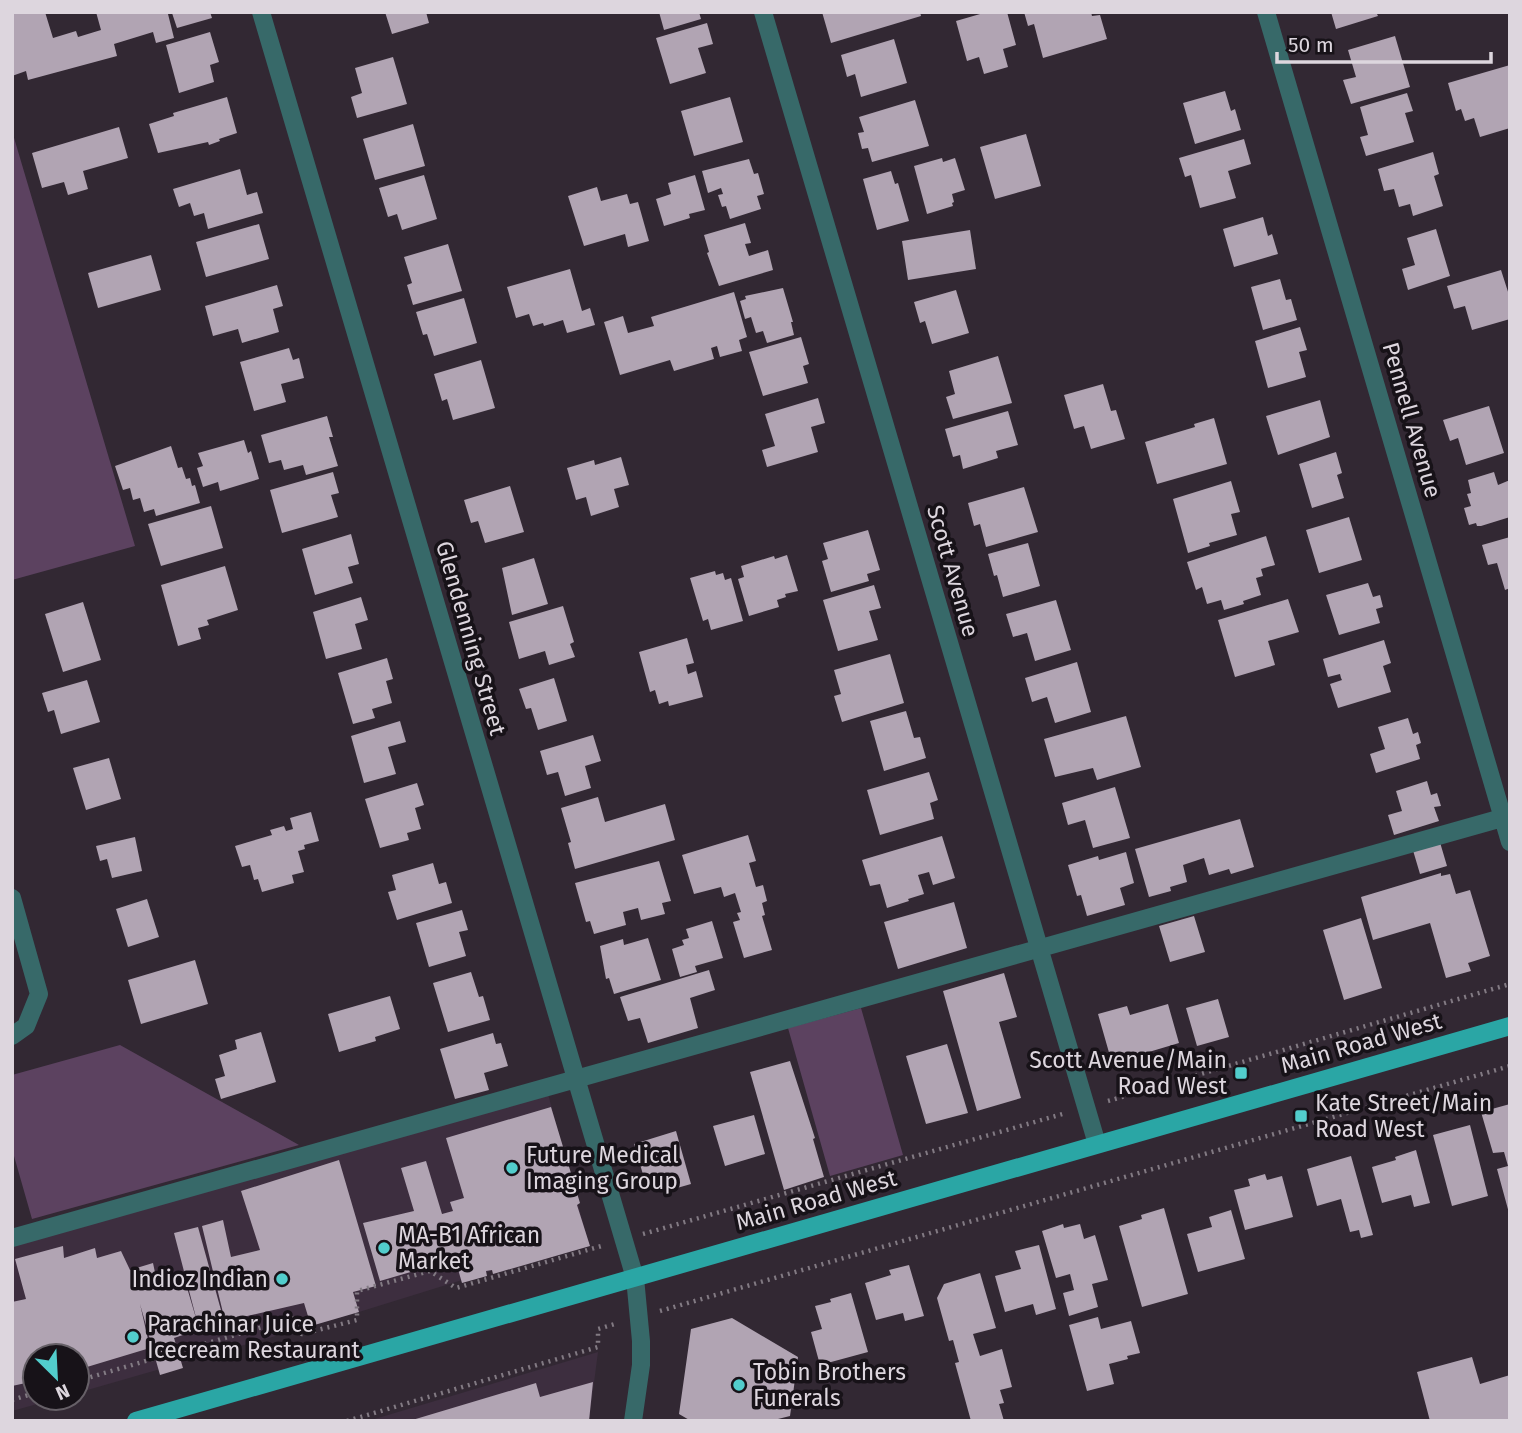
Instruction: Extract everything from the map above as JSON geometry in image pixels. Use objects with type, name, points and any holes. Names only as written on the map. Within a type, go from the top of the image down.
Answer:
[{"type":"main road","name":"Main Road West","points":[[136,1421],[1510,1026]]},
{"type":"street","name":"Glendenning Street","points":[[261,12],[635,1278],[641,1366],[633,1421]]},
{"type":"street","name":"Scott Avenue","points":[[763,12],[1097,1144]]},
{"type":"street","name":"Pennell Avenue","points":[[1266,12],[1510,842]]},
{"type":"street","points":[[12,1238],[1502,818]]},
{"type":"street","points":[[12,898],[39,994],[26,1026],[12,1036]]},
{"type":"path","points":[[91,1377],[297,1317],[302,1334],[357,1320],[357,1291],[430,1271],[456,1288],[1510,984]]},
{"type":"path","points":[[347,1421],[598,1347],[598,1329],[1510,1066]]},
{"type":"shaded area","points":[[12,131],[135,546],[12,580]]},
{"type":"shaded area","points":[[861,1008],[903,1155],[830,1176],[788,1028]]},
{"type":"shaded area","points":[[120,1045],[299,1145],[32,1219],[12,1149],[12,1075]]},
{"type":"shaded area","points":[[545,1083],[588,1241],[359,1312],[91,1389],[91,1342],[21,1342],[21,1409],[12,1411],[12,1229]]},
{"type":"shaded area","points":[[598,1352],[589,1421],[368,1421]]},
{"type":"building","points":[[12,12],[45,12],[53,38],[76,31],[78,37],[101,30],[96,12],[210,12],[212,18],[177,28],[172,13],[168,14],[174,38],[156,43],[153,32],[114,44],[117,56],[28,80],[26,71],[12,76]]},
{"type":"building","points":[[385,12],[426,12],[429,23],[392,34]]},
{"type":"building","points":[[659,12],[699,12],[701,19],[664,30]]},
{"type":"building","points":[[822,12],[920,12],[921,16],[831,43]]},
{"type":"building","points":[[987,12],[1007,12],[1016,45],[1003,49],[1008,67],[984,74],[979,57],[967,61],[956,21]]},
{"type":"building","points":[[1024,12],[1091,12],[1092,16],[1100,15],[1107,39],[1043,58],[1034,24],[1028,26]]},
{"type":"building","points":[[1331,12],[1376,12],[1378,16],[1336,29]]},
{"type":"building","points":[[707,23],[713,44],[698,48],[706,73],[670,84],[656,38]]},
{"type":"building","points":[[210,32],[219,62],[210,65],[214,82],[179,93],[166,45]]},
{"type":"building","points":[[1395,36],[1410,87],[1351,104],[1343,80],[1356,77],[1348,50]]},
{"type":"building","points":[[894,39],[907,83],[861,97],[855,74],[847,77],[841,55]]},
{"type":"building","points":[[393,57],[407,104],[357,118],[351,97],[362,93],[355,68]]},
{"type":"building","points":[[1510,65],[1510,128],[1480,137],[1474,118],[1465,121],[1461,109],[1456,111],[1448,83]]},
{"type":"building","points":[[1225,91],[1231,111],[1235,109],[1241,130],[1195,144],[1183,103]]},
{"type":"building","points":[[1407,93],[1413,111],[1405,113],[1414,142],[1366,156],[1360,137],[1368,135],[1360,107]]},
{"type":"building","points":[[227,97],[237,133],[209,145],[208,142],[158,153],[149,124],[174,116],[173,113]]},
{"type":"building","points":[[730,97],[743,142],[694,156],[681,111]]},
{"type":"building","points":[[915,100],[929,146],[872,162],[868,148],[862,149],[858,133],[864,132],[859,117]]},
{"type":"building","points":[[413,124],[425,166],[375,180],[363,139]]},
{"type":"building","points":[[119,127],[128,158],[83,171],[88,189],[68,195],[64,182],[42,188],[32,153]]},
{"type":"building","points":[[1026,134],[1041,186],[995,199],[980,147]]},
{"type":"building","points":[[1244,139],[1251,164],[1228,171],[1236,198],[1200,208],[1191,175],[1185,177],[1179,158]]},
{"type":"building","points":[[1433,152],[1439,174],[1434,176],[1443,206],[1413,216],[1410,204],[1399,207],[1394,189],[1384,191],[1378,169]]},
{"type":"building","points":[[942,158],[943,162],[955,158],[965,190],[952,194],[953,206],[927,214],[914,166]]},
{"type":"building","points":[[749,159],[754,174],[758,173],[764,194],[757,196],[761,209],[730,219],[726,206],[722,207],[718,195],[723,194],[721,188],[708,193],[702,171]]},
{"type":"building","points":[[240,169],[247,195],[257,192],[263,213],[208,229],[204,213],[194,216],[190,203],[179,207],[173,189]]},
{"type":"building","points":[[891,171],[895,184],[898,183],[909,221],[877,230],[863,179]]},
{"type":"building","points":[[424,175],[437,219],[402,230],[397,214],[388,217],[379,188]]},
{"type":"building","points":[[695,175],[705,210],[664,226],[656,199],[671,194],[668,183]]},
{"type":"building","points":[[597,187],[601,201],[627,194],[630,204],[638,202],[649,241],[628,247],[625,234],[584,246],[568,196]]},
{"type":"building","points":[[1263,217],[1268,236],[1272,234],[1278,254],[1234,267],[1223,229]]},
{"type":"building","points":[[745,223],[751,243],[745,244],[749,256],[768,250],[773,270],[719,286],[707,253],[709,252],[704,235]]},
{"type":"building","points":[[259,224],[269,259],[206,277],[196,242]]},
{"type":"building","points":[[1436,229],[1450,276],[1408,290],[1402,269],[1415,265],[1407,238]]},
{"type":"building","points":[[970,230],[976,269],[908,280],[902,241]]},
{"type":"building","points":[[448,244],[462,291],[413,305],[407,285],[412,283],[404,257]]},
{"type":"building","points":[[151,255],[161,290],[98,308],[88,273]]},
{"type":"building","points":[[570,269],[582,311],[590,308],[595,325],[567,333],[563,320],[544,326],[543,323],[533,326],[529,314],[516,318],[507,287]]},
{"type":"building","points":[[1501,270],[1510,298],[1510,319],[1472,330],[1465,306],[1454,309],[1447,286]]},
{"type":"building","points":[[1280,279],[1286,300],[1291,299],[1297,320],[1263,330],[1251,287]]},
{"type":"building","points":[[277,285],[283,306],[273,309],[279,332],[242,343],[238,329],[213,336],[205,306]]},
{"type":"building","points":[[783,288],[794,335],[767,343],[763,331],[756,333],[751,317],[745,319],[740,301],[746,299],[745,296]]},
{"type":"building","points":[[956,290],[969,333],[932,344],[925,321],[920,323],[914,302]]},
{"type":"building","points":[[734,292],[747,337],[739,340],[742,351],[720,357],[717,346],[711,348],[714,359],[674,371],[670,360],[620,375],[604,322],[623,316],[628,333],[654,326],[651,317]]},
{"type":"building","points":[[464,298],[477,343],[434,356],[427,334],[423,335],[416,312]]},
{"type":"building","points":[[1300,327],[1307,350],[1299,352],[1306,377],[1268,388],[1255,341]]},
{"type":"building","points":[[801,337],[809,364],[803,366],[808,383],[763,396],[749,352]]},
{"type":"building","points":[[289,348],[293,360],[299,358],[304,378],[281,384],[286,402],[254,411],[240,362]]},
{"type":"building","points":[[998,356],[1012,403],[953,419],[946,397],[955,394],[949,371]]},
{"type":"building","points":[[481,360],[495,408],[453,420],[447,399],[442,401],[434,374]]},
{"type":"building","points":[[1103,384],[1111,411],[1116,410],[1125,439],[1091,449],[1084,426],[1074,429],[1064,395]]},
{"type":"building","points":[[818,398],[825,423],[811,427],[818,452],[767,467],[762,450],[775,446],[765,414]]},
{"type":"building","points":[[1320,400],[1330,437],[1278,455],[1266,416]]},
{"type":"building","points":[[1489,406],[1504,453],[1466,465],[1458,438],[1450,441],[1443,420]]},
{"type":"building","points":[[1008,411],[1018,445],[996,451],[998,458],[963,469],[960,455],[953,457],[945,429]]},
{"type":"building","points":[[327,416],[333,437],[329,437],[338,466],[306,475],[303,465],[284,470],[281,460],[269,463],[261,435]]},
{"type":"building","points":[[1214,418],[1227,464],[1157,484],[1145,442],[1195,427],[1194,424]]},
{"type":"building","points":[[244,440],[248,453],[251,451],[259,479],[220,491],[218,482],[203,487],[197,468],[203,466],[198,453]]},
{"type":"building","points":[[171,446],[178,468],[182,467],[186,479],[190,478],[192,486],[195,485],[200,503],[156,516],[154,509],[144,512],[140,498],[133,500],[130,488],[123,490],[115,466]]},
{"type":"building","points":[[1336,452],[1342,473],[1337,475],[1344,498],[1312,508],[1299,464]]},
{"type":"building","points":[[621,457],[629,485],[614,489],[619,507],[591,516],[586,497],[576,500],[567,468],[594,460],[595,465]]},
{"type":"building","points":[[333,472],[339,493],[331,495],[338,517],[282,533],[270,490]]},
{"type":"building","points":[[1494,472],[1498,485],[1510,480],[1510,517],[1481,526],[1476,523],[1469,525],[1464,508],[1471,506],[1467,494],[1471,493],[1468,480]]},
{"type":"building","points":[[1231,481],[1240,512],[1231,514],[1237,535],[1209,543],[1210,546],[1188,553],[1173,499]]},
{"type":"building","points":[[510,486],[524,532],[485,543],[478,521],[471,523],[464,500]]},
{"type":"building","points":[[1024,487],[1038,532],[986,547],[980,524],[974,526],[968,503]]},
{"type":"building","points":[[211,506],[223,548],[161,566],[148,524]]},
{"type":"building","points":[[1349,517],[1362,560],[1319,573],[1306,530]]},
{"type":"building","points":[[868,530],[880,570],[867,574],[869,581],[831,592],[822,561],[828,559],[823,543]]},
{"type":"building","points":[[351,534],[359,564],[348,567],[353,583],[315,595],[302,549]]},
{"type":"building","points":[[1266,536],[1275,565],[1261,569],[1263,576],[1256,578],[1261,595],[1224,610],[1221,600],[1207,604],[1202,587],[1196,590],[1187,562]]},
{"type":"building","points":[[1510,537],[1510,588],[1505,590],[1497,563],[1488,565],[1482,545]]},
{"type":"building","points":[[1028,543],[1040,586],[1003,597],[988,554]]},
{"type":"building","points":[[787,555],[798,591],[785,594],[786,597],[777,600],[779,607],[749,616],[738,579],[744,577],[741,566]]},
{"type":"building","points":[[534,558],[548,604],[512,615],[502,568]]},
{"type":"building","points":[[225,566],[238,610],[207,620],[209,625],[198,628],[201,639],[178,646],[161,585]]},
{"type":"building","points":[[715,571],[716,575],[723,573],[725,580],[731,578],[743,621],[711,630],[708,619],[703,621],[690,578]]},
{"type":"building","points":[[1368,583],[1373,597],[1380,595],[1383,607],[1376,609],[1380,623],[1339,635],[1326,595]]},
{"type":"building","points":[[874,585],[881,608],[869,611],[878,640],[838,651],[823,600]]},
{"type":"building","points":[[361,597],[368,620],[355,624],[362,649],[326,659],[313,612]]},
{"type":"building","points":[[1288,599],[1299,632],[1268,641],[1275,665],[1235,677],[1218,620]]},
{"type":"building","points":[[1056,600],[1071,650],[1035,661],[1027,633],[1013,637],[1006,614]]},
{"type":"building","points":[[83,602],[101,660],[63,672],[45,614]]},
{"type":"building","points":[[563,606],[574,642],[570,644],[575,657],[549,665],[545,651],[519,659],[509,622]]},
{"type":"building","points":[[687,638],[694,663],[686,665],[688,674],[696,671],[703,697],[669,706],[668,701],[659,704],[655,690],[650,692],[639,652]]},
{"type":"building","points":[[1384,640],[1391,663],[1383,666],[1391,692],[1338,708],[1330,684],[1342,680],[1340,674],[1328,677],[1323,659]]},
{"type":"building","points":[[890,654],[904,703],[842,722],[834,696],[841,694],[834,670]]},
{"type":"building","points":[[387,658],[393,679],[386,681],[392,703],[372,709],[375,718],[353,724],[338,673]]},
{"type":"building","points":[[1077,662],[1091,712],[1055,723],[1047,697],[1032,702],[1025,678]]},
{"type":"building","points":[[554,678],[567,721],[538,730],[531,708],[526,709],[519,689]]},
{"type":"building","points":[[87,680],[100,722],[61,734],[54,710],[48,712],[42,693]]},
{"type":"building","points":[[906,711],[914,738],[920,737],[926,758],[884,771],[870,721]]},
{"type":"building","points":[[1126,716],[1141,767],[1097,780],[1093,768],[1055,777],[1044,739]]},
{"type":"building","points":[[1408,718],[1413,734],[1418,732],[1421,743],[1416,745],[1420,759],[1376,773],[1370,754],[1385,749],[1378,727]]},
{"type":"building","points":[[400,721],[406,742],[388,747],[396,774],[364,783],[351,736]]},
{"type":"building","points":[[593,735],[601,761],[585,766],[591,788],[565,796],[558,772],[547,775],[540,751]]},
{"type":"building","points":[[109,758],[121,799],[86,810],[73,768]]},
{"type":"building","points":[[929,772],[938,800],[930,803],[934,819],[880,835],[867,790]]},
{"type":"building","points":[[1427,781],[1431,795],[1437,793],[1441,806],[1434,807],[1439,821],[1394,835],[1388,815],[1402,811],[1396,791]]},
{"type":"building","points":[[417,783],[424,805],[415,808],[421,829],[407,833],[409,840],[380,848],[365,799]]},
{"type":"building","points":[[1115,787],[1130,838],[1093,848],[1085,820],[1068,825],[1062,803]]},
{"type":"building","points":[[598,797],[605,822],[665,804],[675,840],[575,869],[568,843],[571,842],[561,808]]},
{"type":"building","points":[[311,812],[319,841],[304,845],[305,849],[298,851],[304,872],[292,875],[294,883],[262,892],[258,879],[254,880],[250,865],[242,867],[235,846],[272,835],[270,830],[284,826],[286,831],[293,829],[290,818]]},
{"type":"building","points":[[1240,819],[1254,867],[1231,874],[1229,869],[1209,875],[1204,858],[1183,865],[1187,882],[1170,887],[1171,891],[1149,897],[1135,849]]},
{"type":"building","points":[[748,835],[756,861],[749,863],[756,887],[763,885],[767,901],[762,903],[765,915],[762,916],[772,950],[744,958],[733,922],[740,920],[737,913],[741,912],[735,893],[724,897],[721,887],[694,894],[682,855]]},
{"type":"building","points":[[942,836],[955,878],[933,885],[929,872],[918,875],[924,894],[887,908],[880,884],[870,886],[862,860]]},
{"type":"building","points":[[135,837],[142,871],[112,878],[107,859],[100,861],[96,846]]},
{"type":"building","points":[[1439,839],[1447,866],[1420,874],[1412,847]]},
{"type":"building","points":[[1126,852],[1134,883],[1120,888],[1125,905],[1087,916],[1081,895],[1077,896],[1068,865],[1098,856],[1099,860]]},
{"type":"building","points":[[659,861],[671,901],[662,903],[665,914],[641,920],[638,908],[623,912],[626,925],[594,934],[590,921],[586,922],[575,883]]},
{"type":"building","points":[[433,863],[439,884],[446,882],[452,903],[397,920],[388,892],[396,890],[392,875]]},
{"type":"building","points":[[1441,873],[1441,876],[1450,874],[1456,894],[1470,890],[1490,956],[1468,963],[1471,971],[1446,978],[1430,923],[1373,940],[1361,897]]},
{"type":"building","points":[[147,899],[159,937],[128,947],[116,909]]},
{"type":"building","points":[[954,902],[967,948],[898,969],[884,922]]},
{"type":"building","points":[[462,910],[468,930],[459,932],[466,956],[429,967],[416,923]]},
{"type":"building","points":[[1194,916],[1205,952],[1170,962],[1159,926]]},
{"type":"building","points":[[1361,918],[1382,988],[1344,1000],[1323,930]]},
{"type":"building","points":[[712,921],[723,958],[695,966],[697,972],[680,977],[672,949],[684,945],[682,940],[689,938],[686,929]]},
{"type":"building","points":[[648,938],[661,980],[614,994],[609,978],[606,979],[600,946],[623,939],[624,945]]},
{"type":"building","points":[[195,960],[208,1004],[141,1024],[128,980]]},
{"type":"building","points":[[709,970],[715,990],[690,998],[698,1028],[648,1043],[640,1018],[628,1021],[620,997]]},
{"type":"building","points":[[471,972],[479,997],[483,996],[490,1020],[448,1032],[433,983]]},
{"type":"building","points":[[1004,973],[1017,1017],[999,1022],[1021,1098],[977,1111],[943,991]]},
{"type":"building","points":[[390,996],[400,1029],[375,1037],[376,1041],[339,1052],[328,1014]]},
{"type":"building","points":[[1218,999],[1229,1037],[1197,1046],[1186,1008]]},
{"type":"building","points":[[1168,1004],[1179,1043],[1112,1063],[1098,1014],[1127,1006],[1130,1015]]},
{"type":"building","points":[[261,1032],[276,1082],[221,1099],[215,1079],[225,1076],[219,1055],[237,1049],[235,1040]]},
{"type":"building","points":[[493,1033],[496,1044],[501,1043],[508,1066],[484,1073],[489,1090],[455,1099],[440,1049]]},
{"type":"building","points":[[947,1044],[968,1113],[926,1124],[906,1056]]},
{"type":"building","points":[[790,1061],[815,1138],[813,1139],[824,1177],[784,1190],[750,1072]]},
{"type":"building","points":[[1510,1104],[1509,1213],[1497,1169],[1508,1166],[1504,1152],[1493,1153],[1481,1112]]},
{"type":"building","name":"Future Medical Imaging Group","points":[[551,1107],[590,1246],[493,1274],[492,1270],[486,1271],[487,1276],[462,1283],[455,1259],[380,1281],[363,1223],[414,1211],[401,1168],[426,1161],[442,1214],[453,1211],[450,1202],[464,1198],[446,1138]]},
{"type":"building","points":[[754,1115],[765,1154],[725,1166],[713,1126]]},
{"type":"building","points":[[1470,1125],[1488,1196],[1452,1206],[1433,1135]]},
{"type":"building","points":[[676,1131],[691,1184],[670,1190],[668,1182],[647,1188],[634,1144]]},
{"type":"building","points":[[1416,1150],[1430,1203],[1414,1207],[1411,1195],[1382,1203],[1372,1167],[1396,1160],[1395,1157]]},
{"type":"building","points":[[1351,1156],[1373,1235],[1361,1238],[1359,1230],[1350,1232],[1341,1199],[1317,1206],[1307,1169]]},
{"type":"building","points":[[339,1160],[376,1286],[353,1292],[359,1312],[311,1326],[304,1303],[225,1321],[202,1226],[223,1220],[231,1257],[260,1250],[241,1191]]},
{"type":"building","points":[[1265,1174],[1267,1180],[1282,1176],[1293,1217],[1245,1230],[1234,1190],[1250,1186],[1248,1179]]},
{"type":"building","points":[[1164,1208],[1188,1294],[1142,1307],[1119,1226]]},
{"type":"building","points":[[1231,1210],[1245,1259],[1198,1272],[1187,1234],[1212,1227],[1209,1217]]},
{"type":"building","points":[[1063,1224],[1064,1228],[1080,1224],[1084,1239],[1095,1235],[1108,1280],[1092,1284],[1098,1307],[1069,1316],[1063,1293],[1074,1290],[1070,1274],[1056,1278],[1042,1231]]},
{"type":"building","points":[[198,1227],[224,1321],[174,1338],[183,1368],[160,1375],[140,1304],[150,1348],[91,1366],[91,1342],[21,1342],[21,1384],[12,1386],[12,1302],[26,1299],[15,1259],[63,1246],[64,1258],[95,1248],[97,1258],[121,1251],[130,1270],[153,1263],[157,1282],[183,1274],[198,1325],[174,1233]]},
{"type":"building","points":[[1039,1245],[1056,1309],[1036,1315],[1033,1304],[1005,1312],[995,1276],[1021,1269],[1015,1251]]},
{"type":"building","points":[[909,1265],[924,1316],[905,1321],[903,1313],[876,1320],[865,1283],[891,1275],[889,1270]]},
{"type":"building","points":[[980,1273],[996,1328],[973,1334],[980,1356],[1002,1349],[1012,1387],[1000,1390],[1004,1403],[999,1404],[1004,1421],[971,1421],[955,1363],[959,1362],[953,1340],[949,1341],[937,1298],[944,1284]]},
{"type":"building","points":[[851,1293],[868,1352],[820,1365],[811,1332],[822,1329],[815,1306]]},
{"type":"building","points":[[1098,1317],[1101,1329],[1131,1321],[1140,1353],[1109,1364],[1114,1384],[1087,1391],[1069,1325]]},
{"type":"building","name":"Tobin Brothers Funerals","points":[[732,1318],[798,1357],[790,1416],[770,1421],[691,1421],[679,1414],[691,1329]]},
{"type":"building","points":[[1472,1357],[1480,1384],[1510,1375],[1510,1421],[1430,1421],[1417,1372]]},
{"type":"building","points":[[593,1382],[589,1421],[409,1421],[536,1383],[540,1397]]},
{"type":"place","name":"Scott Avenue/Main Road West","points":[[1241,1073]]},
{"type":"place","name":"Kate Street/Main Road West","points":[[1301,1116]]},
{"type":"place","name":"Future Medical Imaging Group","points":[[512,1168]]},
{"type":"place","name":"MA-B1 African Market","points":[[384,1248]]},
{"type":"place","name":"Indioz Indian","points":[[282,1279]]},
{"type":"place","name":"Parachinar Juice Icecream Restaurant","points":[[133,1337]]},
{"type":"place","name":"Tobin Brothers Funerals","points":[[739,1385]]}]
